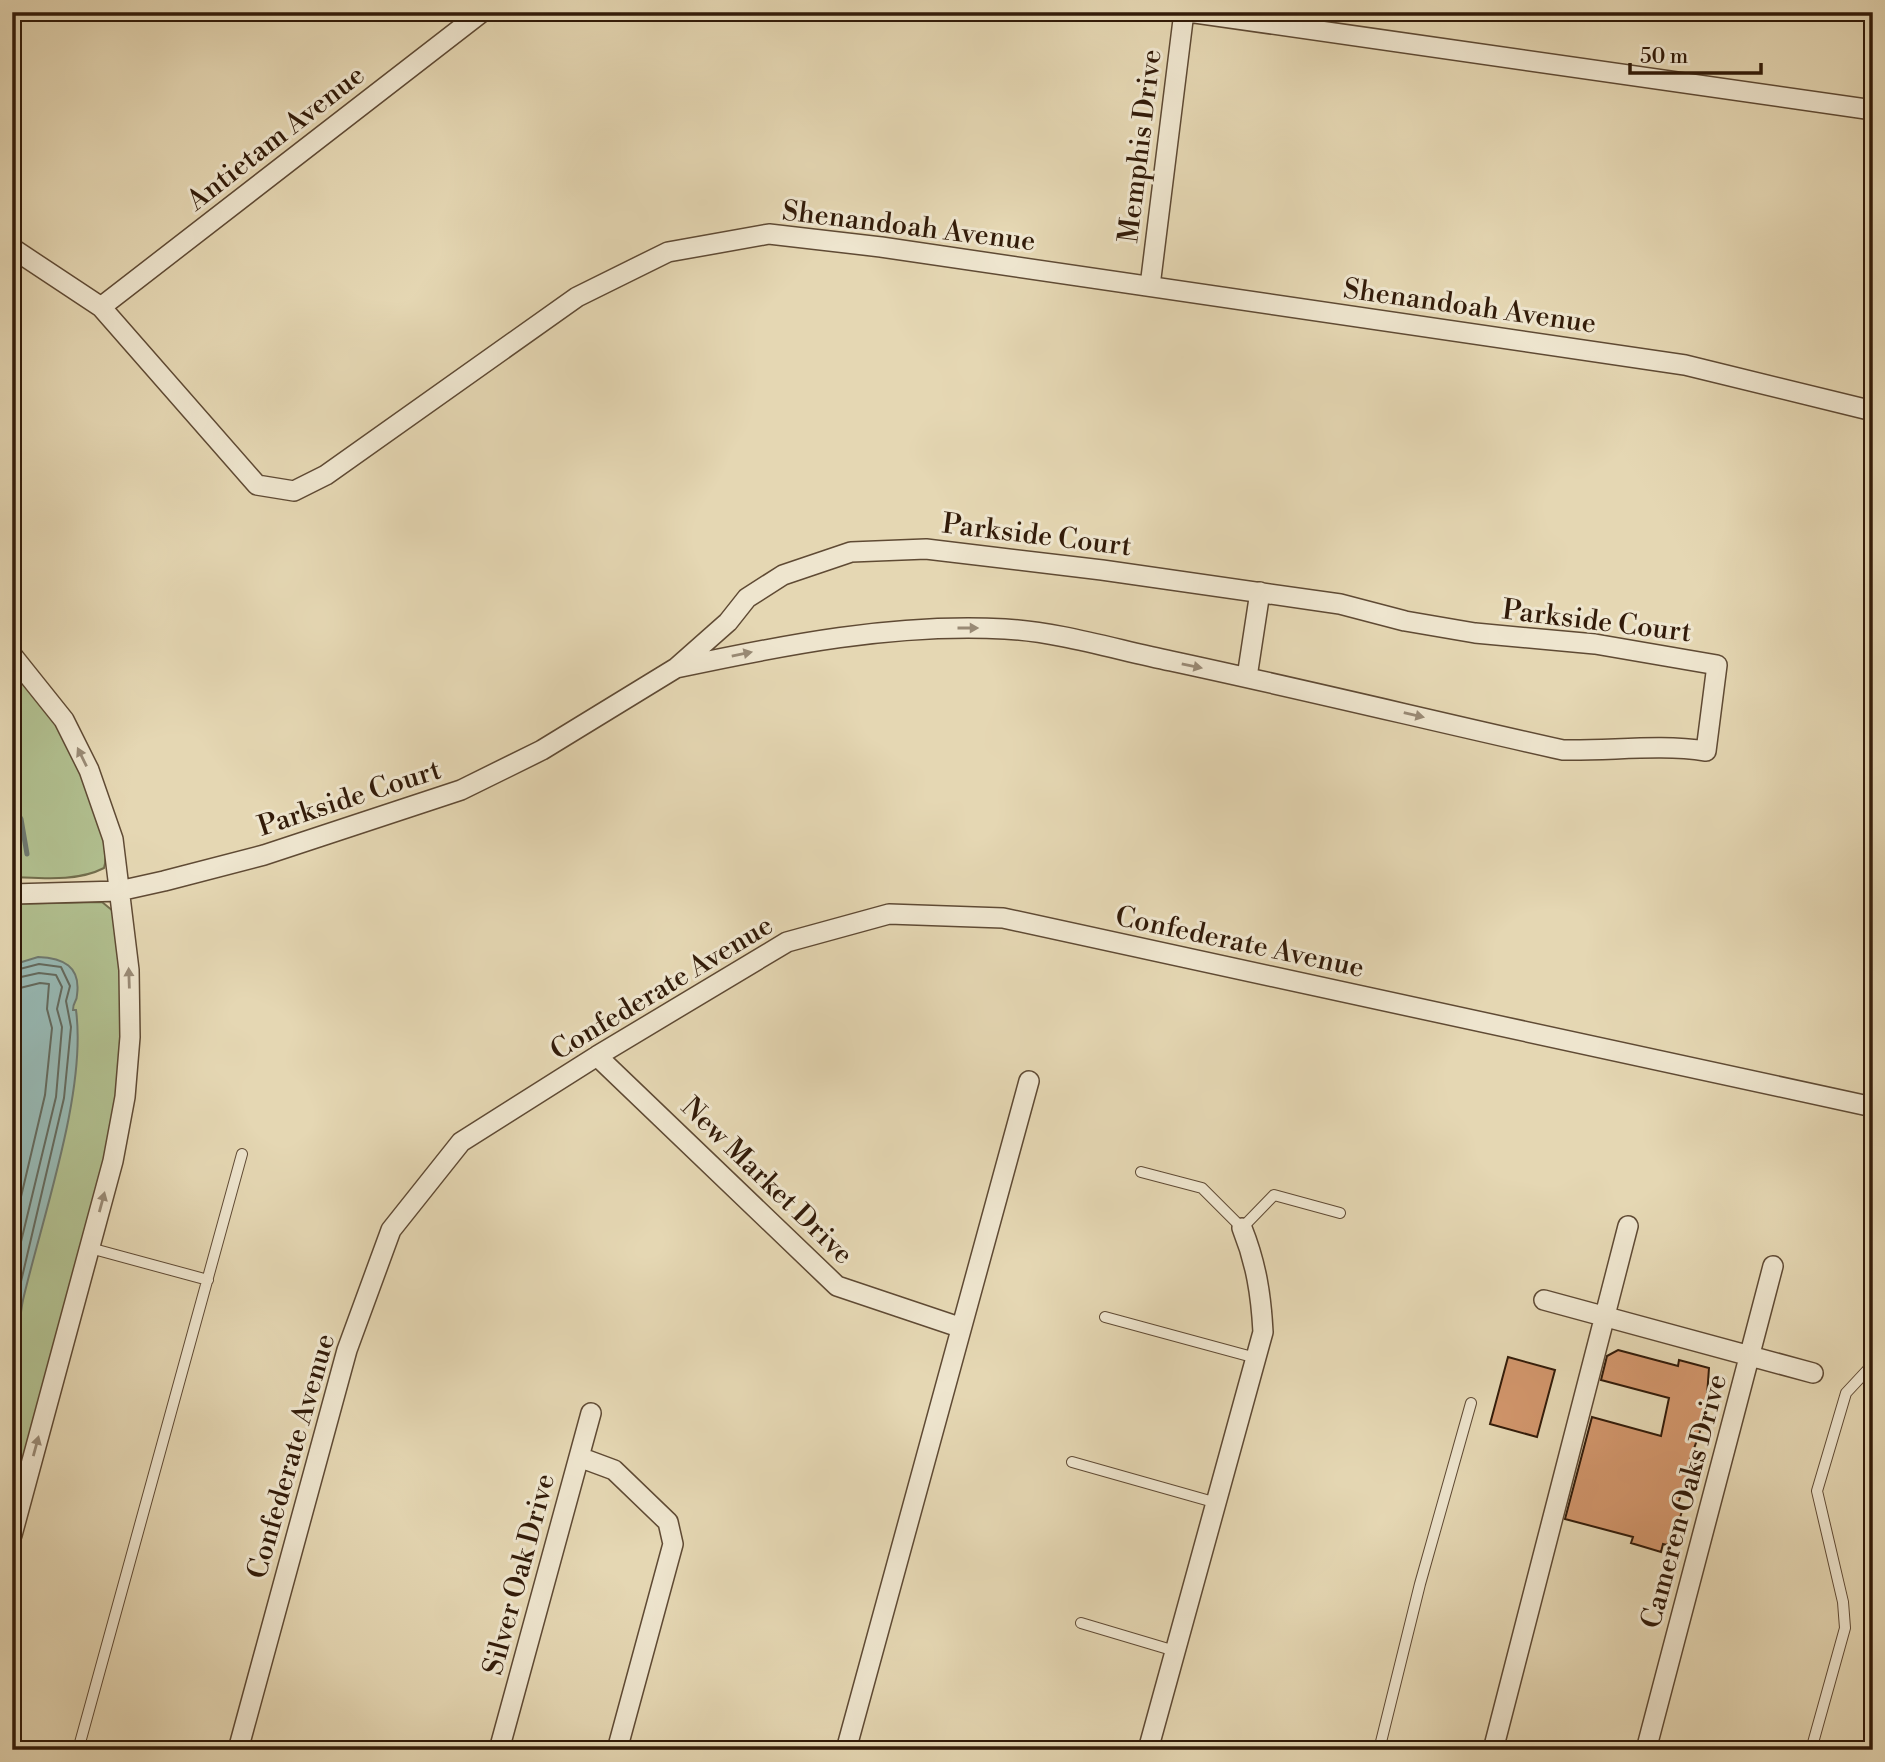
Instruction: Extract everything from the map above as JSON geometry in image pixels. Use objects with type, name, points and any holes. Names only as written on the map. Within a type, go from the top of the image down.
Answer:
[{"type":"street","name":"Antietam Avenue","points":[[101,307],[482,12]]},
{"type":"street","points":[[1186,12],[1873,110]]},
{"type":"street","name":"Memphis Drive","points":[[1150,286],[1186,12]]},
{"type":"street","name":"Shenandoah Avenue","points":[[12,248],[101,307],[257,485],[294,491],[326,475],[578,297],[668,253],[769,234],[1150,286],[1685,365],[1873,411]]},
{"type":"street","name":"Parkside Court","points":[[12,894],[119,891],[264,855],[461,790],[542,750],[676,668],[728,622],[747,598],[783,575],[851,552],[926,549],[1260,592],[1340,604],[1405,621],[1475,633],[1595,644],[1717,665],[1706,751],[1676,746],[1563,750],[1247,677],[1042,634],[968,628],[921,628],[854,636],[768,648],[676,668]]},
{"type":"street","points":[[1247,677],[1260,592]]},
{"type":"street","points":[[12,655],[64,720],[89,770],[113,839],[129,971],[130,1037],[125,1097],[113,1161],[12,1535]]},
{"type":"street","name":"Confederate Avenue","points":[[238,1750],[347,1350],[391,1230],[461,1142],[597,1056],[787,942],[889,914],[1003,918],[1873,1107]]},
{"type":"street","name":"New Market Drive","points":[[597,1056],[837,1286],[959,1327]]},
{"type":"street","points":[[846,1750],[959,1327],[1029,1081]]},
{"type":"street","points":[[1493,1750],[1628,1226]]},
{"type":"street","points":[[1148,1750],[1263,1332],[1261,1287],[1255,1259],[1242,1228]]},
{"type":"street","name":"Cameren Oaks Drive","points":[[1646,1750],[1773,1266]]},
{"type":"street","points":[[1544,1300],[1813,1373]]},
{"type":"street","name":"Silver Oak Drive","points":[[499,1750],[591,1413]]},
{"type":"street","points":[[579,1457],[614,1470],[668,1522],[673,1533],[673,1544],[617,1750]]},
{"type":"lane","points":[[78,1750],[242,1154]]},
{"type":"lane","points":[[1141,1172],[1202,1188],[1242,1228],[1274,1195],[1340,1213]]},
{"type":"lane","points":[[90,1248],[208,1280]]},
{"type":"lane","points":[[1105,1317],[1256,1358]]},
{"type":"lane","points":[[1811,1750],[1845,1628],[1843,1602],[1817,1491],[1840,1405],[1851,1385],[1873,1364]]},
{"type":"lane","points":[[1379,1750],[1420,1584],[1471,1403]]},
{"type":"lane","points":[[1072,1462],[1218,1503]]},
{"type":"lane","points":[[1080,1623],[1175,1651]]},
{"type":"green space","points":[[12,668],[47,711],[76,764],[102,834],[104,868],[71,877],[12,877]]},
{"type":"green space","points":[[102,902],[113,911],[122,974],[120,1078],[108,1148],[12,1504],[12,904]]},
{"type":"water","points":[[38,957],[55,959],[73,970],[77,985],[73,1010],[76,1010],[78,1043],[69,1116],[23,1300],[17,1352],[12,1368],[12,965]]},
{"type":"building","points":[[1618,1350],[1678,1366],[1679,1360],[1709,1368],[1707,1396],[1712,1397],[1689,1463],[1696,1464],[1690,1485],[1685,1484],[1676,1509],[1682,1511],[1677,1528],[1667,1545],[1663,1544],[1661,1552],[1631,1543],[1633,1537],[1565,1519],[1592,1417],[1661,1436],[1669,1398],[1601,1380],[1607,1356]]},
{"type":"building","points":[[1508,1357],[1555,1370],[1537,1437],[1490,1424]]},
{"type":"waterway","points":[[12,804],[21,819],[27,854]]}]
